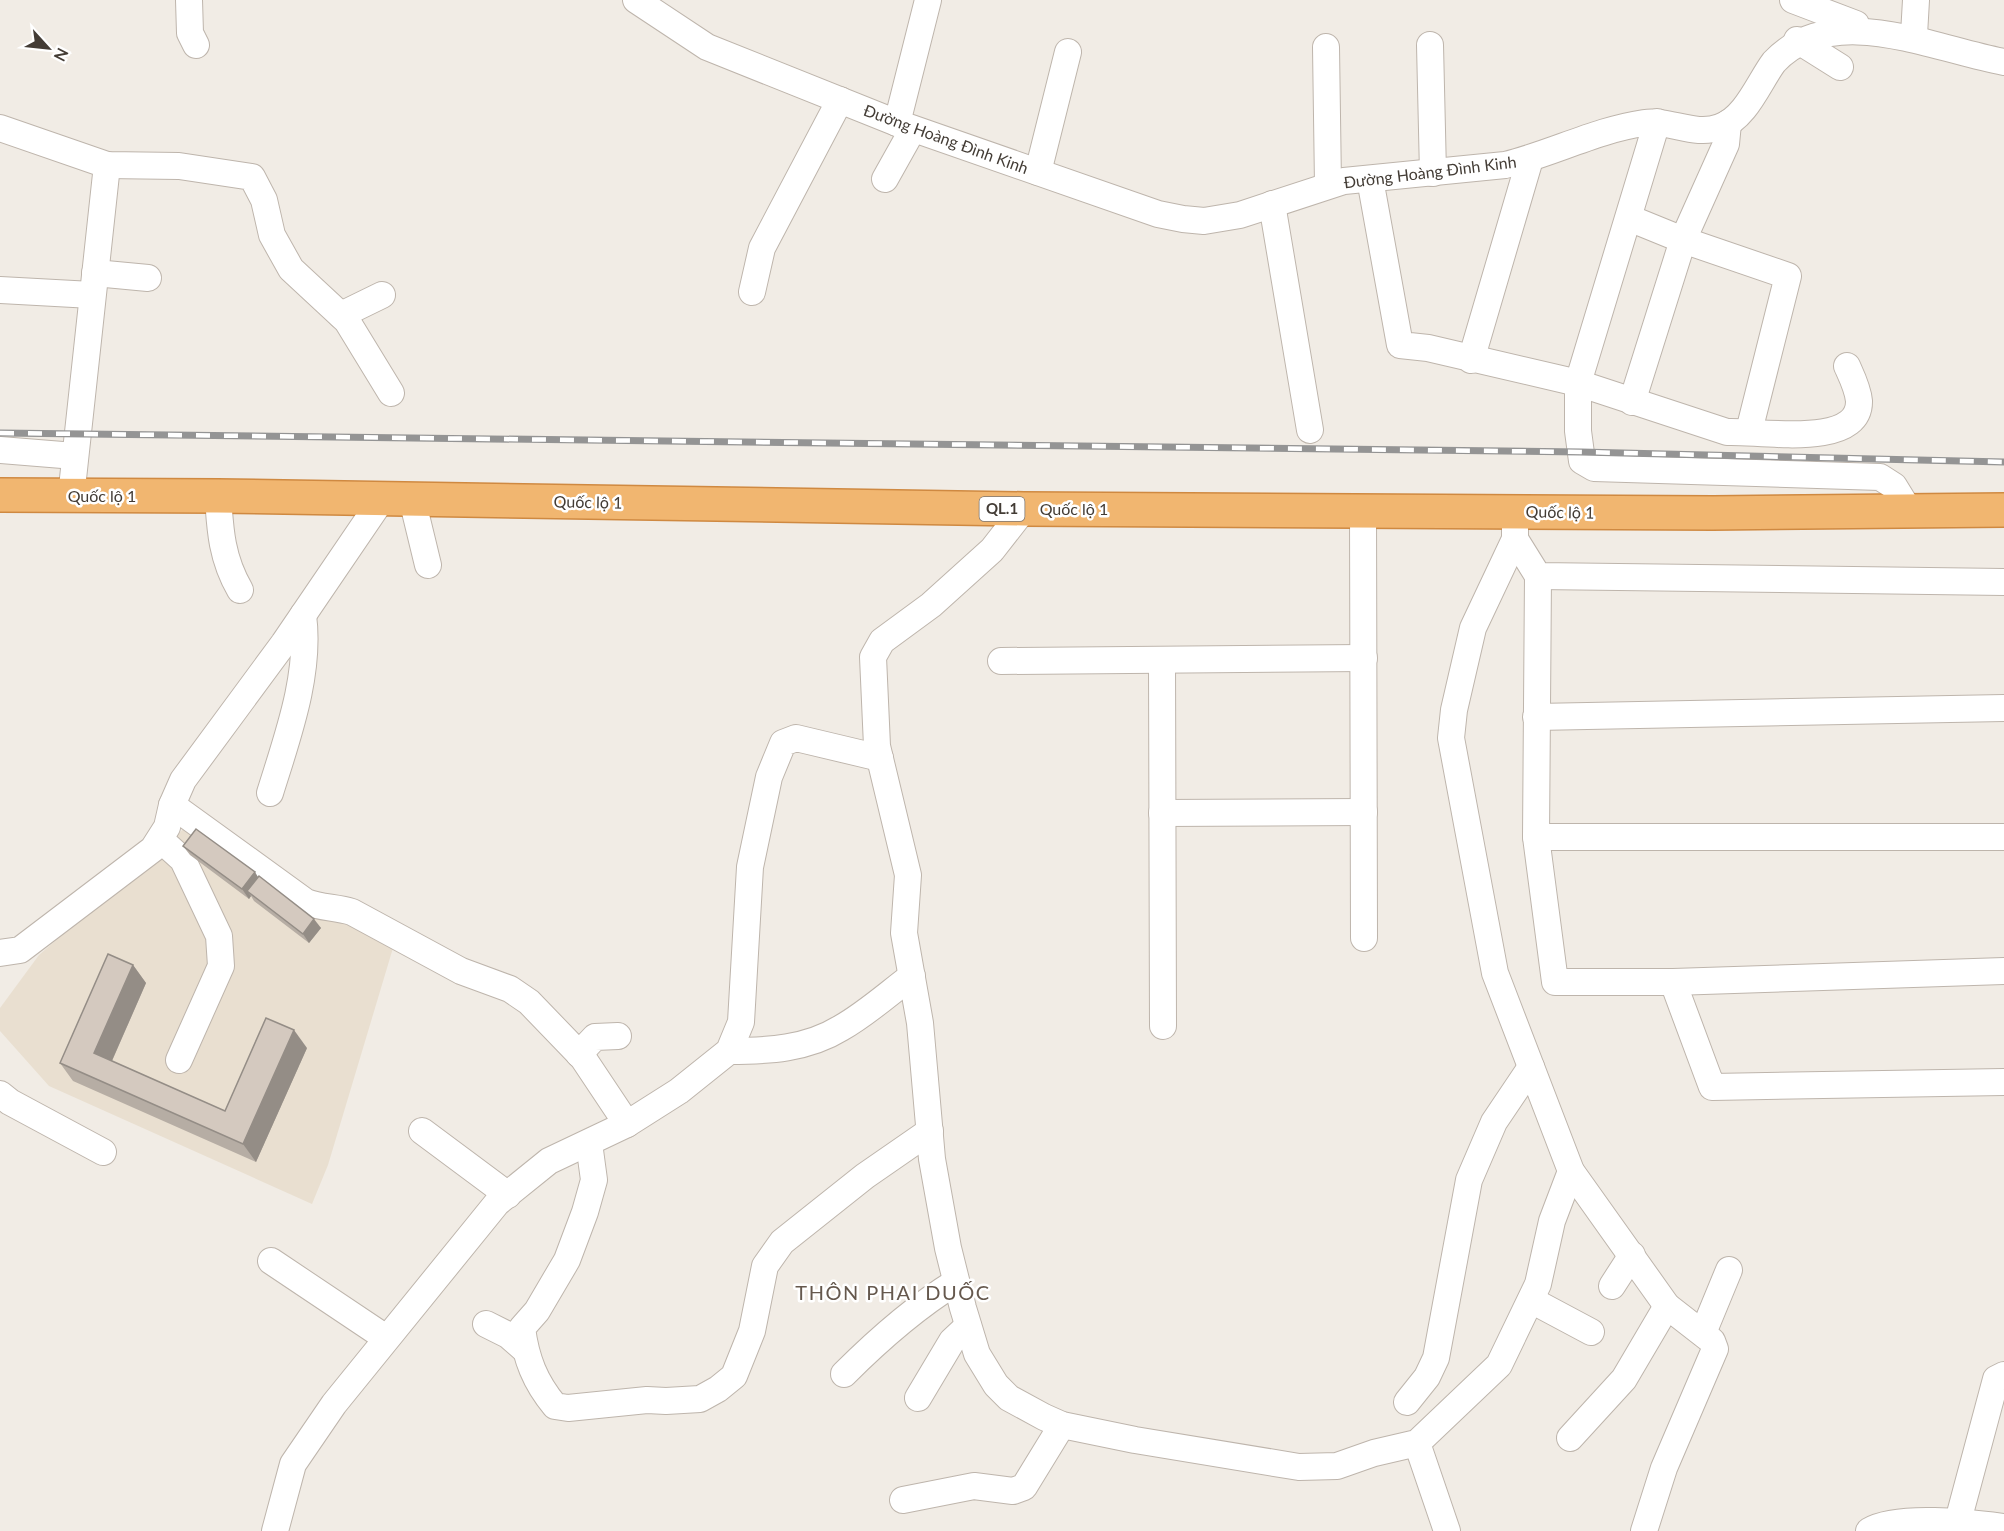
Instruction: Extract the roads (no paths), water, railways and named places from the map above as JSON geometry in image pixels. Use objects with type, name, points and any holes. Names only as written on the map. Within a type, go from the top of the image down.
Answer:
[{"type":"highway","name":"Quốc lộ 1","points":[[0,495],[218,496],[1024,509],[1363,510],[1515,525],[2004,510]]},
{"type":"street","points":[[189,0],[190,33],[196,45]]},
{"type":"street","name":"Đường Hoàng Đình Kinh","points":[[636,0],[707,47],[905,126],[1158,214],[1183,219],[1204,221],[1220,219],[1328,185],[1505,165],[1530,159],[1626,126],[1656,122],[1694,130],[1720,128],[1728,123]]},
{"type":"street","points":[[885,179],[905,126],[928,0]]},
{"type":"street","points":[[1793,0],[1865,26],[1914,35],[2004,62]]},
{"type":"street","points":[[1914,35],[1917,0]]},
{"type":"street","points":[[1632,402],[1683,240],[1726,144],[1728,123],[1739,113],[1779,56],[1797,40],[1813,32],[1865,26]]},
{"type":"street","points":[[1797,40],[1840,67]]},
{"type":"street","points":[[1431,45],[1432,173]]},
{"type":"street","points":[[1326,47],[1328,185]]},
{"type":"street","points":[[1038,172],[1068,52]]},
{"type":"street","points":[[752,292],[762,248],[772,226],[798,184],[840,100]]},
{"type":"street","points":[[1656,122],[1578,383],[1582,461],[1590,467],[1880,477],[1894,486],[1910,512]]},
{"type":"street","points":[[0,128],[106,165],[179,166],[252,177],[264,200],[272,235],[291,268],[341,315],[391,393]]},
{"type":"street","points":[[1472,360],[1530,159]]},
{"type":"street","points":[[70,497],[106,165]]},
{"type":"street","points":[[1370,179],[1400,345],[1428,348],[1578,383],[1719,430],[1814,435],[1845,425],[1856,414],[1859,403],[1847,366]]},
{"type":"street","points":[[1272,204],[1310,430]]},
{"type":"street","points":[[1629,218],[1683,240],[1788,276],[1749,431]]},
{"type":"street","points":[[0,290],[148,278]]},
{"type":"street","points":[[341,315],[382,295]]},
{"type":"street","points":[[0,450],[75,456]]},
{"type":"street","points":[[218,496],[223,553],[240,590]]},
{"type":"street","points":[[0,953],[20,950],[153,849],[161,840],[183,780],[200,755],[303,615],[397,499],[428,565]]},
{"type":"street","points":[[1024,509],[992,550],[932,605],[882,641],[873,657],[877,746],[908,875],[904,933],[920,1023],[936,1181],[956,1282],[968,1326],[977,1354],[996,1385],[1009,1398],[1062,1425],[1299,1467],[1337,1466],[1374,1453],[1417,1443],[1498,1365],[1532,1300],[1538,1284],[1552,1221],[1571,1171]]},
{"type":"street","points":[[1363,510],[1364,938]]},
{"type":"street","points":[[1515,525],[1538,576],[1536,837],[1555,982],[1673,982],[2004,971]]},
{"type":"street","points":[[1515,525],[1473,628],[1454,710],[1451,738],[1495,973],[1571,1171],[1667,1306],[1703,1333],[1712,1341],[1715,1348],[1664,1468],[1644,1531]]},
{"type":"street","points":[[1538,576],[2004,582]]},
{"type":"street","points":[[270,794],[298,692],[305,635],[303,615]]},
{"type":"street","points":[[1001,661],[1364,658]]},
{"type":"street","points":[[1162,660],[1163,1026]]},
{"type":"street","points":[[1536,717],[2004,708]]},
{"type":"street","points":[[275,1531],[293,1464],[334,1404],[497,1203],[549,1161],[627,1124],[679,1091],[729,1051],[741,1022],[750,867],[769,777],[783,743],[796,738],[880,758]]},
{"type":"street","points":[[172,805],[306,902],[352,912],[461,971],[510,989],[547,1018],[579,1054],[627,1124]]},
{"type":"street","points":[[1162,813],[1364,812]]},
{"type":"street","points":[[1536,837],[2004,837]]},
{"type":"street","points":[[161,840],[183,860],[219,936],[221,966],[179,1060]]},
{"type":"street","points":[[729,1051],[768,1051],[799,1046],[840,1029],[912,976]]},
{"type":"street","points":[[1673,982],[1712,1087],[2004,1082]]},
{"type":"street","points":[[579,1054],[595,1037],[618,1036]]},
{"type":"street","points":[[1407,1401],[1427,1377],[1436,1358],[1469,1180],[1494,1122],[1531,1067]]},
{"type":"street","points":[[0,1094],[10,1102],[103,1152]]},
{"type":"street","points":[[422,1131],[508,1195]]},
{"type":"street","points":[[589,1143],[594,1180],[585,1212],[567,1260],[542,1304],[522,1328],[525,1350],[538,1385],[555,1406],[568,1408],[647,1400],[700,1398],[734,1376],[752,1331],[765,1266],[782,1242],[865,1176],[930,1131]]},
{"type":"street","points":[[1612,1286],[1632,1256]]},
{"type":"street","points":[[271,1261],[386,1338]]},
{"type":"street","points":[[1703,1333],[1729,1270]]},
{"type":"street","points":[[844,1374],[880,1338],[926,1301],[956,1282]]},
{"type":"street","points":[[1532,1300],[1591,1332]]},
{"type":"street","points":[[1570,1438],[1624,1378],[1667,1306]]},
{"type":"street","points":[[486,1324],[508,1335],[525,1350]]},
{"type":"street","points":[[918,1398],[952,1341],[968,1326]]},
{"type":"street","points":[[1958,1521],[1996,1379],[2004,1375]]},
{"type":"street","points":[[903,1500],[974,1486],[1013,1491],[1024,1487],[1062,1425]]},
{"type":"street","points":[[1417,1443],[1447,1531]]},
{"type":"street","points":[[1869,1531],[1894,1525],[1958,1521],[2004,1527]]},
{"type":"railway","points":[[0,433],[1581,452],[2004,462]]},
{"type":"district","name":"THÔN PHAI DUỐC","points":[[893,1293]]}]
